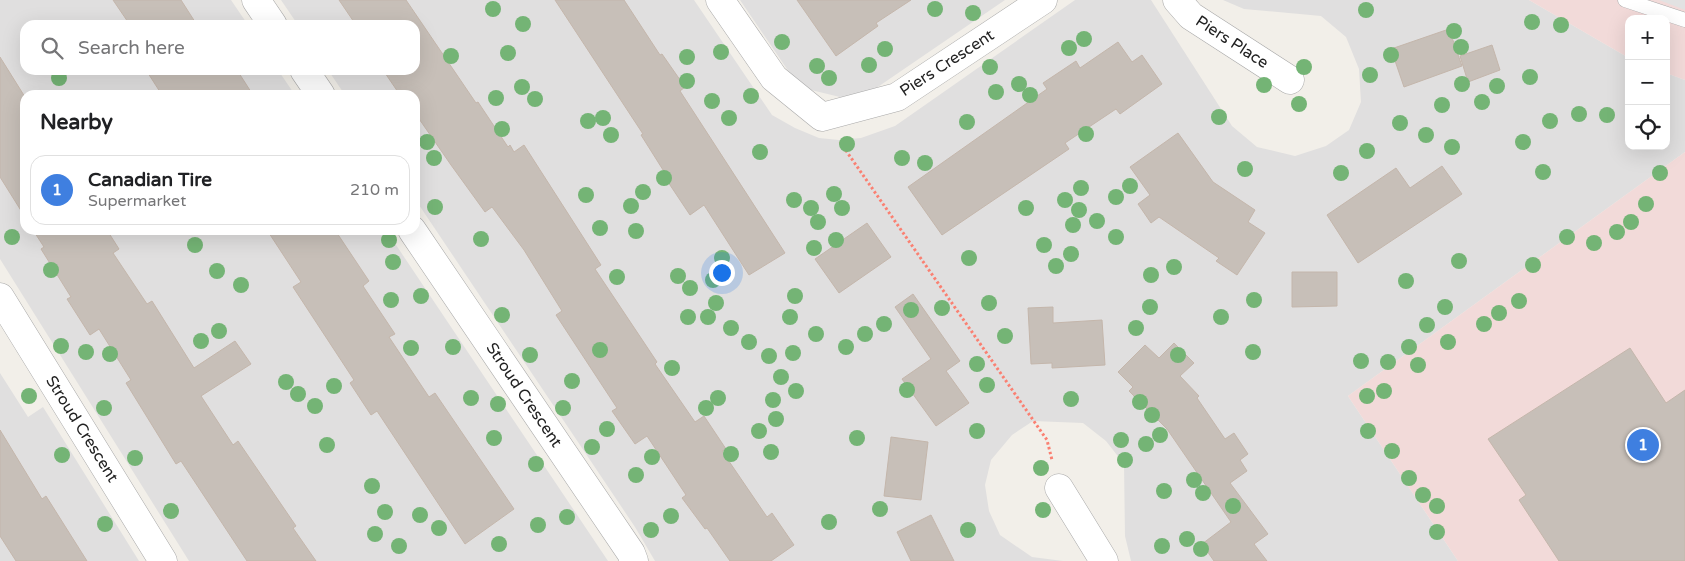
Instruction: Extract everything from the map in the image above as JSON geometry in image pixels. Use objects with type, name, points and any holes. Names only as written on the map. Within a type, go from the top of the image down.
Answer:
[{"type":"street","points":[[256,0],[270,20]]},
{"type":"street","points":[[720,0],[774,78],[822,117]]},
{"type":"street","name":"Piers Crescent","points":[[822,117],[897,97],[1043,0]]},
{"type":"street","name":"Piers Place","points":[[1177,0],[1191,16],[1290,80]]},
{"type":"street","points":[[307,75],[318,90]]},
{"type":"street","name":"Stroud Crescent","points":[[415,235],[631,553],[634,561]]},
{"type":"street","name":"Stroud Crescent","points":[[0,297],[163,561]]},
{"type":"street","points":[[1059,488],[1104,561]]},
{"type":"lane","points":[[1626,0],[1685,20]]},
{"type":"path","points":[[822,117],[1047,440],[1059,488]]},
{"type":"shaded area","points":[[0,0],[231,0],[245,20],[20,20],[20,75],[281,75],[292,90],[20,90],[20,235],[389,235],[608,561],[189,561],[0,259]]},
{"type":"shaded area","points":[[281,0],[694,0],[772,115],[795,128],[819,138],[839,140],[861,138],[895,126],[1075,0],[1151,0],[1232,126],[1257,147],[1295,156],[1326,146],[1349,130],[1361,102],[1359,69],[1346,37],[1321,16],[1244,9],[1223,0],[1529,0],[1625,56],[1625,150],[1670,150],[1670,74],[1685,80],[1685,152],[1348,396],[1458,561],[1131,561],[1125,536],[1124,464],[1106,441],[1083,423],[1033,421],[1012,435],[991,460],[985,485],[989,511],[1000,535],[1032,557],[1063,561],[655,561],[635,527],[420,206],[420,90],[342,90],[331,75],[420,75],[420,20],[295,20]]},
{"type":"shaded area","points":[[740,0],[1005,0],[866,95],[840,97],[811,90],[791,75]]},
{"type":"shaded area","points":[[1529,0],[1685,0],[1685,80],[1670,74],[1670,15],[1625,15],[1625,56]]},
{"type":"shaded area","points":[[1659,0],[1685,0],[1685,10]]},
{"type":"shaded area","points":[[1685,152],[1685,561],[1458,561],[1348,396]]},
{"type":"shaded area","points":[[0,373],[28,417],[43,407],[139,561],[0,561]]},
{"type":"building","points":[[113,0],[181,0],[194,20],[127,20]]},
{"type":"building","points":[[339,0],[406,0],[420,20],[353,20]]},
{"type":"building","points":[[555,0],[624,0],[660,55],[662,54],[685,87],[680,91],[785,253],[749,275],[704,205],[690,215],[668,182],[670,181],[641,135],[643,134]]},
{"type":"building","points":[[797,0],[911,0],[876,23],[878,26],[836,56]]},
{"type":"building","points":[[420,21],[508,147],[510,145],[514,152],[524,145],[601,265],[595,269],[657,362],[655,364],[695,422],[704,416],[726,449],[722,451],[767,517],[772,513],[794,545],[771,561],[730,561],[707,528],[705,529],[682,498],[686,495],[647,436],[635,444],[612,411],[617,408],[556,315],[562,311],[524,250],[492,207],[485,212],[420,120],[420,90],[397,90],[386,75],[420,75]]},
{"type":"building","points":[[1449,29],[1462,66],[1404,87],[1391,49]]},
{"type":"building","points":[[1118,42],[1132,62],[1142,55],[1162,84],[1120,114],[1116,109],[1065,143],[1069,149],[942,235],[908,187],[1047,89],[1043,83],[1076,61],[1080,68]]},
{"type":"building","points":[[1492,45],[1500,70],[1468,82],[1460,56]]},
{"type":"building","points":[[0,57],[21,90],[20,209],[0,177]]},
{"type":"building","points":[[149,75],[240,75],[250,90],[159,90]]},
{"type":"building","points":[[1178,133],[1213,182],[1255,210],[1248,222],[1265,233],[1237,275],[1216,261],[1219,258],[1159,217],[1151,223],[1138,204],[1150,195],[1130,167]]},
{"type":"building","points":[[1442,166],[1462,194],[1358,263],[1327,215],[1396,168],[1410,188]]},
{"type":"building","points":[[867,223],[891,257],[839,293],[815,259]]},
{"type":"building","points":[[36,235],[110,235],[119,249],[113,253],[147,304],[152,301],[194,368],[235,341],[251,364],[201,396],[233,445],[238,441],[296,526],[293,528],[316,561],[247,561],[181,461],[176,464],[126,383],[131,380],[99,329],[90,335],[67,299],[71,297],[41,249],[44,247]]},
{"type":"building","points":[[270,235],[338,235],[369,281],[363,286],[395,334],[389,337],[429,397],[435,393],[514,509],[465,544],[377,411],[371,415],[350,383],[354,380],[293,287],[301,282]]},
{"type":"building","points":[[1292,272],[1337,272],[1337,306],[1292,307]]},
{"type":"building","points":[[913,294],[960,361],[946,371],[969,403],[936,426],[902,379],[931,359],[895,307]]},
{"type":"building","points":[[1053,307],[1053,323],[1102,320],[1105,365],[1052,368],[1052,363],[1031,364],[1028,308]]},
{"type":"building","points":[[1174,343],[1194,363],[1180,376],[1199,396],[1197,398],[1225,439],[1234,433],[1248,454],[1240,460],[1247,471],[1230,483],[1268,534],[1254,544],[1267,561],[1214,561],[1202,544],[1231,522],[1167,429],[1129,391],[1133,387],[1118,372],[1145,345],[1159,358]]},
{"type":"building","points":[[1630,348],[1666,403],[1685,390],[1685,561],[1559,561],[1519,500],[1526,495],[1488,439]]},
{"type":"building","points":[[0,430],[42,499],[46,496],[87,561],[16,561],[0,536]]},
{"type":"building","points":[[891,437],[928,442],[921,500],[884,496]]},
{"type":"building","points":[[931,515],[954,561],[911,561],[897,532]]},
{"type":"place","name":"Canadian Tire","points":[[1643,445]]}]
